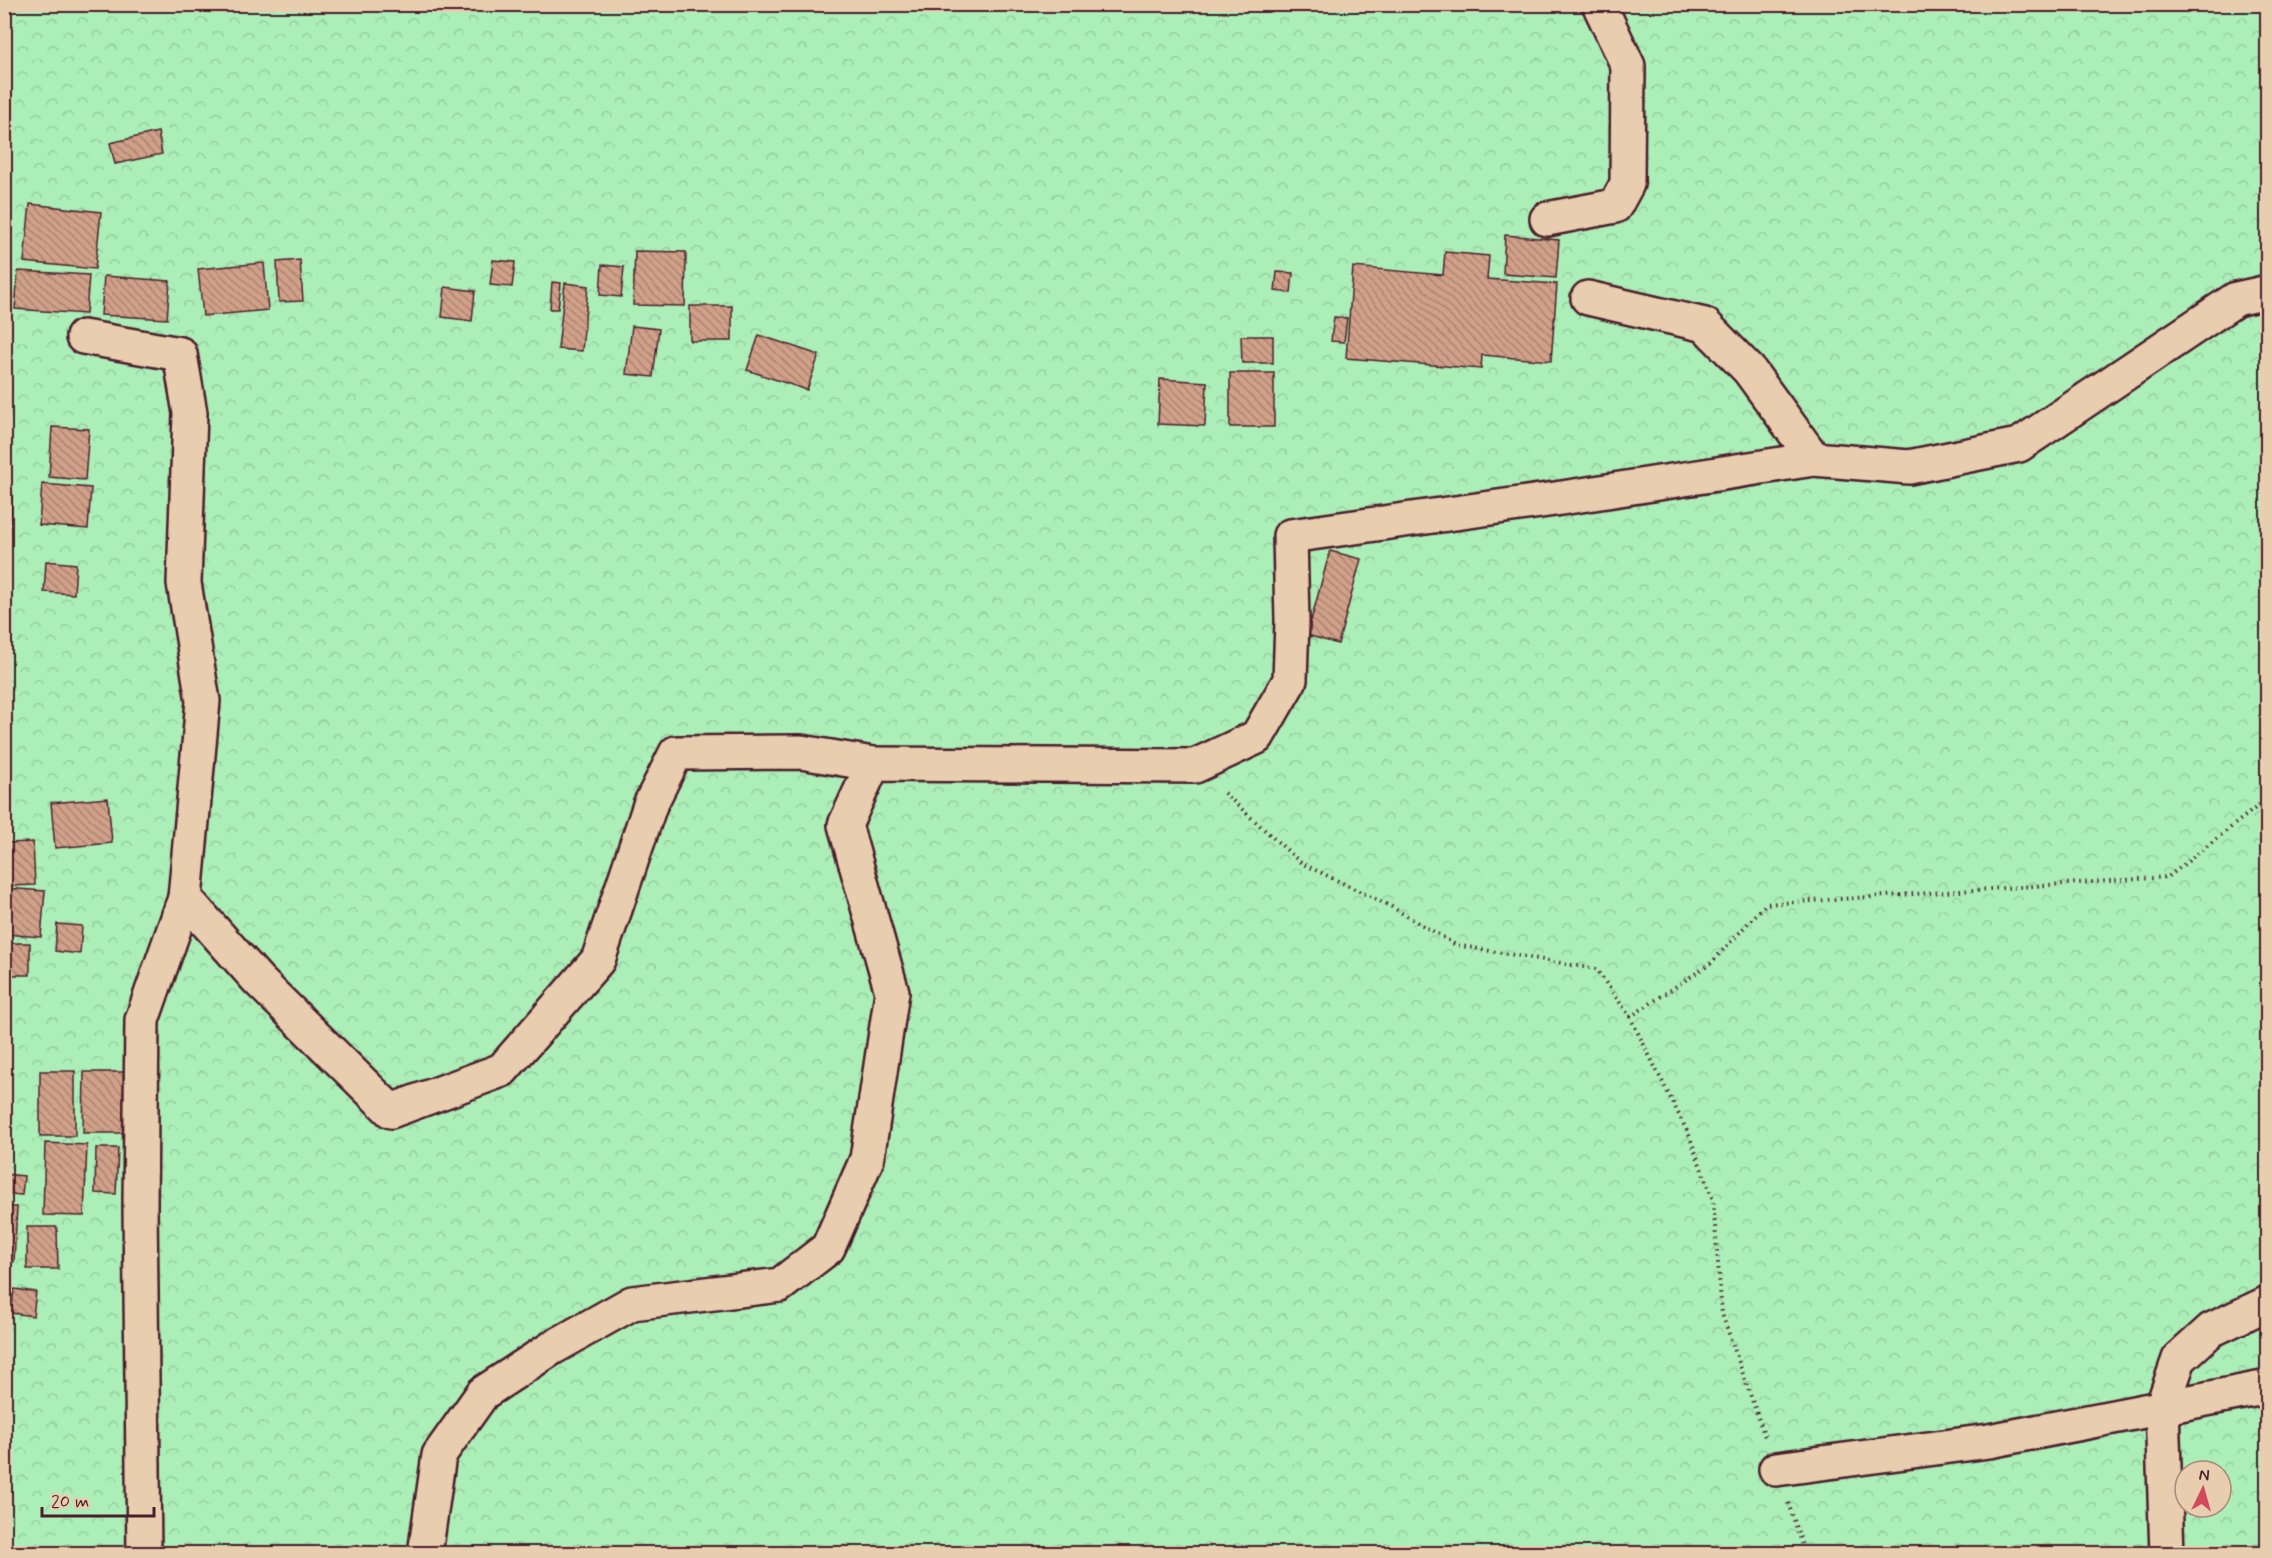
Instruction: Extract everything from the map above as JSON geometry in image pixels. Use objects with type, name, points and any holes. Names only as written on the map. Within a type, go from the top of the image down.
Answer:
[{"type":"street","points":[[1547,219],[1616,206],[1627,184],[1628,66],[1599,4]]},
{"type":"street","points":[[185,898],[258,980],[391,1112],[502,1070],[598,960],[650,805],[676,753],[801,752],[873,764],[1195,766],[1257,737],[1290,680],[1292,621],[1290,536],[1556,499],[1814,459],[1909,467],[2019,445],[2236,299],[2268,292]]},
{"type":"street","points":[[1588,297],[1706,325],[1749,370],[1814,459]]},
{"type":"street","points":[[83,337],[180,354],[190,413],[184,583],[203,701],[185,898],[142,1020],[140,1206],[144,1554]]},
{"type":"street","points":[[425,1554],[439,1455],[483,1393],[552,1348],[632,1302],[780,1285],[828,1248],[867,1159],[892,992],[845,825],[873,764]]},
{"type":"street","points":[[2167,1554],[2162,1408],[2179,1359],[2211,1330],[2268,1303]]},
{"type":"street","points":[[1776,1469],[1989,1441],[2268,1387]]},
{"type":"path","points":[[1195,766],[1301,863],[1390,906],[1456,945],[1596,969],[1630,1017],[1689,1135],[1713,1200],[1722,1314],[1806,1554]]},
{"type":"path","points":[[1630,1017],[1711,963],[1766,904],[2168,877],[2268,798]]},
{"type":"green space","points":[[5,5],[2267,5],[2267,1553],[5,1554]]},
{"type":"building","points":[[158,132],[162,154],[115,164],[110,143]]},
{"type":"building","points":[[30,204],[101,212],[95,269],[24,262]]},
{"type":"building","points":[[1505,235],[1559,240],[1556,278],[1503,274]]},
{"type":"building","points":[[635,251],[686,252],[685,306],[633,305]]},
{"type":"building","points":[[1445,252],[1489,256],[1487,279],[1557,284],[1551,361],[1482,355],[1481,369],[1346,358],[1353,267],[1443,275]]},
{"type":"building","points":[[300,260],[303,301],[279,302],[277,262]]},
{"type":"building","points":[[493,260],[515,262],[512,287],[490,285]]},
{"type":"building","points":[[264,263],[268,310],[203,316],[198,269]]},
{"type":"building","points":[[602,265],[624,267],[621,297],[600,295]]},
{"type":"building","points":[[18,271],[89,275],[86,314],[15,309]]},
{"type":"building","points":[[1277,272],[1293,273],[1291,293],[1275,291]]},
{"type":"building","points":[[104,276],[170,281],[167,319],[101,315]]},
{"type":"building","points":[[552,282],[561,283],[558,309],[550,309]]},
{"type":"building","points":[[565,283],[588,286],[582,351],[558,349]]},
{"type":"building","points":[[445,287],[475,291],[472,321],[442,317]]},
{"type":"building","points":[[690,306],[732,306],[732,341],[690,341]]},
{"type":"building","points":[[4,315],[10,316],[9,343],[4,343]]},
{"type":"building","points":[[1334,317],[1347,318],[1344,342],[1331,341]]},
{"type":"building","points":[[632,326],[659,329],[653,377],[626,374]]},
{"type":"building","points":[[759,335],[819,355],[807,390],[747,370]]},
{"type":"building","points":[[1241,336],[1273,336],[1273,363],[1242,363]]},
{"type":"building","points":[[1230,373],[1274,373],[1274,427],[1230,427]]},
{"type":"building","points":[[1160,379],[1207,382],[1205,426],[1158,424]]},
{"type":"building","points":[[4,383],[10,383],[7,450],[4,450]]},
{"type":"building","points":[[52,427],[89,429],[85,480],[49,477]]},
{"type":"building","points":[[42,484],[91,488],[88,529],[39,525]]},
{"type":"building","points":[[4,492],[12,492],[10,534],[4,534]]},
{"type":"building","points":[[1330,551],[1361,559],[1338,644],[1307,635]]},
{"type":"building","points":[[46,561],[76,564],[74,594],[44,592]]},
{"type":"building","points":[[108,798],[112,843],[55,848],[51,803]]},
{"type":"building","points":[[33,842],[35,885],[9,886],[7,843]]},
{"type":"building","points":[[4,888],[45,891],[41,937],[4,934]]},
{"type":"building","points":[[57,924],[82,926],[80,954],[55,951]]},
{"type":"building","points":[[7,943],[30,943],[30,975],[7,975]]},
{"type":"building","points":[[40,1071],[75,1071],[75,1136],[40,1136]]},
{"type":"building","points":[[84,1072],[124,1072],[125,1133],[83,1133]]},
{"type":"building","points":[[4,1100],[9,1101],[5,1150],[4,1150]]},
{"type":"building","points":[[45,1143],[87,1145],[84,1216],[43,1215]]},
{"type":"building","points":[[96,1148],[118,1148],[116,1194],[95,1193]]},
{"type":"building","points":[[4,1174],[24,1176],[22,1195],[4,1194]]},
{"type":"building","points":[[4,1207],[17,1207],[14,1262],[4,1261]]},
{"type":"building","points":[[27,1227],[57,1227],[58,1269],[27,1269]]},
{"type":"building","points":[[14,1289],[36,1292],[33,1316],[11,1313]]}]
